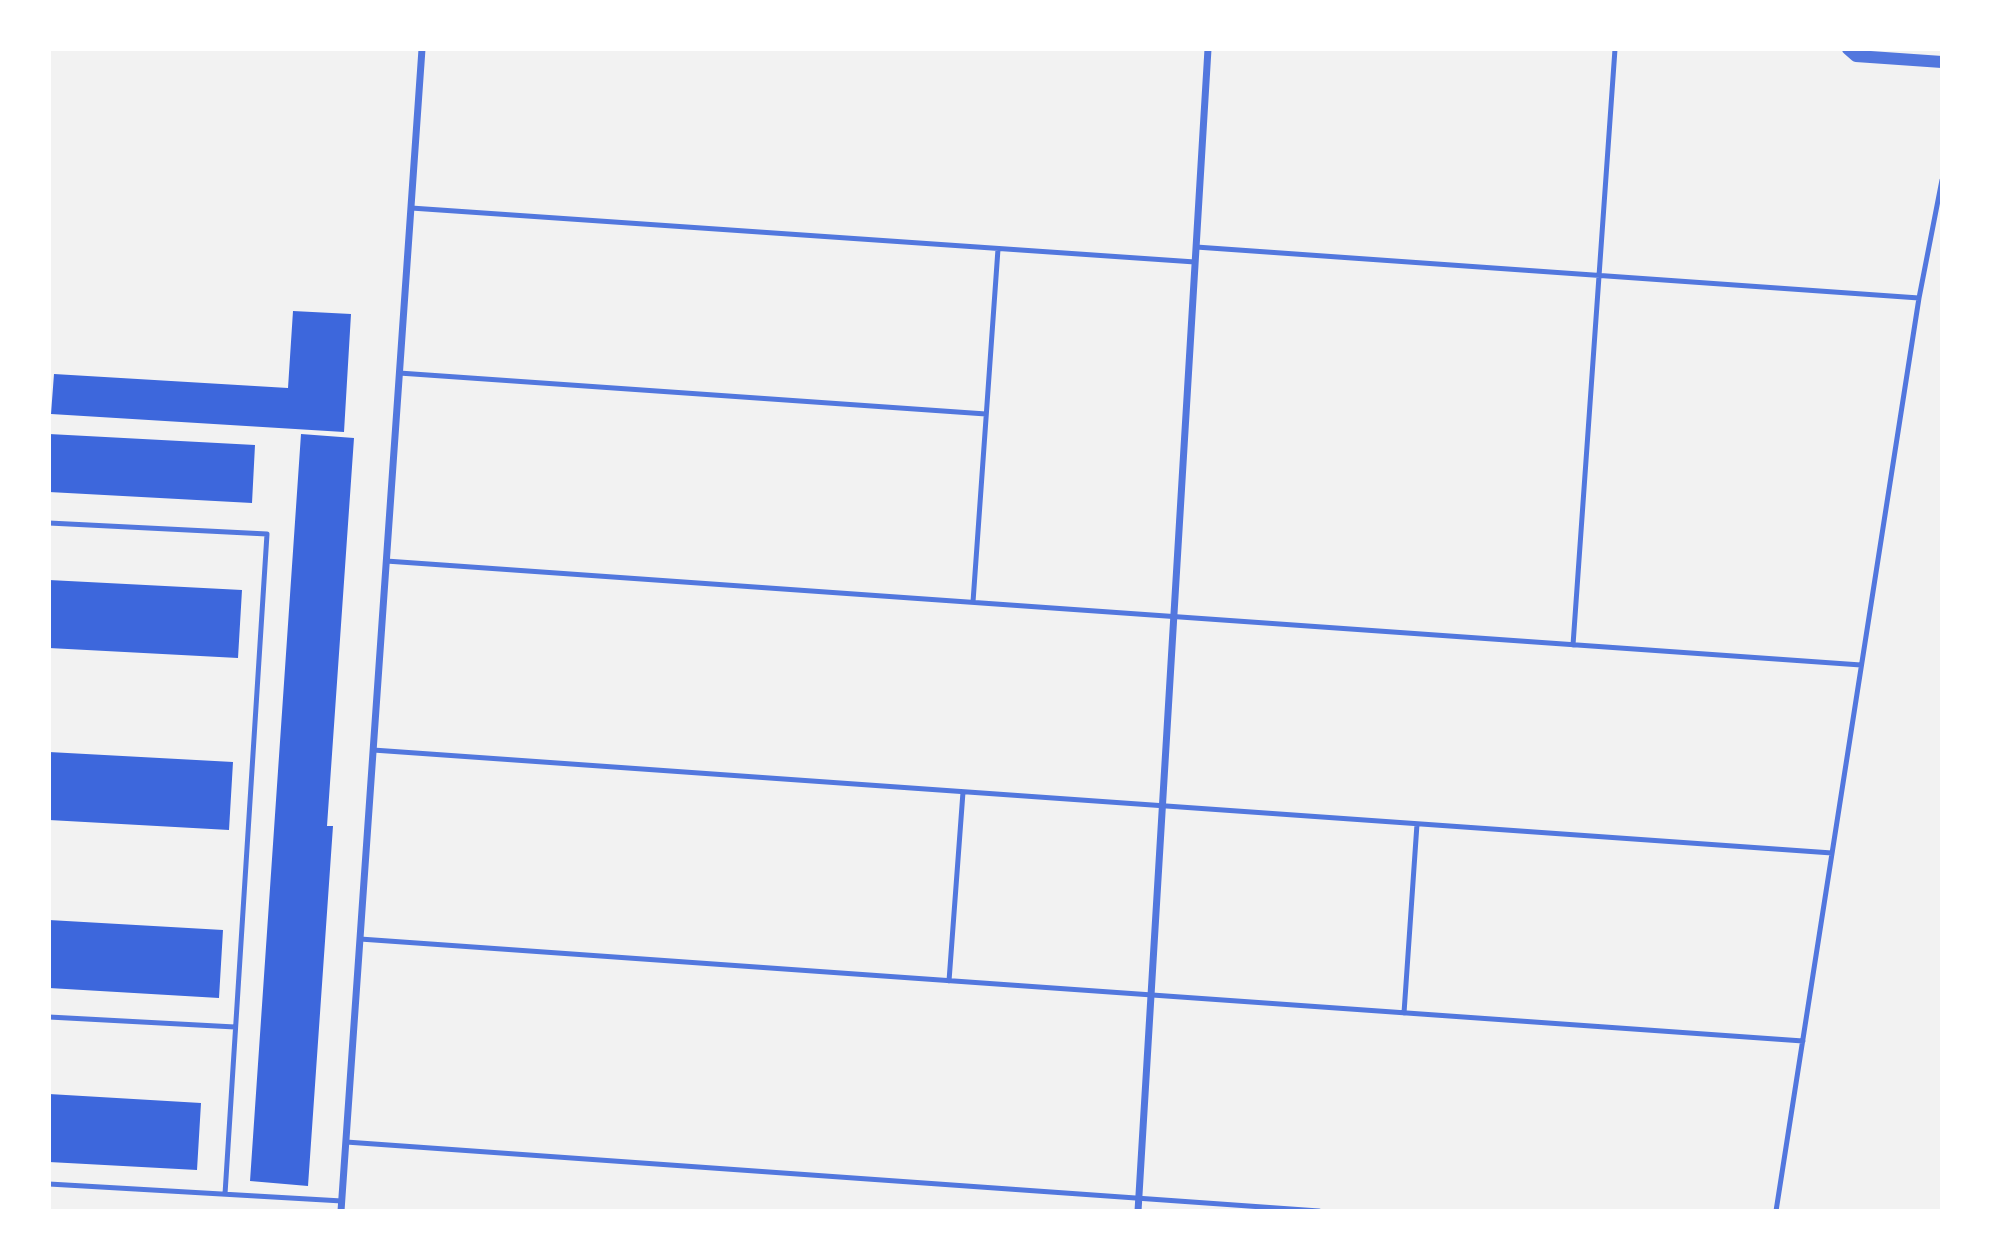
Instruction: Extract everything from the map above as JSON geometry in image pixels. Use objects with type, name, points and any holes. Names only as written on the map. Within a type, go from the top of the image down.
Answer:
[{"type":"street","points":[[341,1211],[422,49]]},
{"type":"street","points":[[1138,1211],[1208,49]]},
{"type":"street","points":[[1848,49],[1856,55],[1942,62]]},
{"type":"lane","points":[[1573,645],[1615,49]]},
{"type":"lane","points":[[1776,1211],[1919,298],[1942,180]]},
{"type":"lane","points":[[411,208],[1195,262]]},
{"type":"lane","points":[[1196,247],[1919,298]]},
{"type":"lane","points":[[973,602],[998,249]]},
{"type":"lane","points":[[399,373],[986,414]]},
{"type":"lane","points":[[49,523],[267,534],[225,1194]]},
{"type":"lane","points":[[386,561],[1861,665]]},
{"type":"lane","points":[[373,750],[1832,853]]},
{"type":"lane","points":[[949,981],[963,792]]},
{"type":"lane","points":[[1404,1013],[1418,824]]},
{"type":"lane","points":[[360,939],[1803,1041]]},
{"type":"lane","points":[[49,1017],[235,1027]]},
{"type":"lane","points":[[346,1142],[1319,1211]]},
{"type":"lane","points":[[49,1184],[342,1201]]},
{"type":"building","points":[[293,311],[351,314],[344,432],[51,414],[54,374],[288,388]]},
{"type":"building","points":[[49,434],[255,445],[252,503],[49,492]]},
{"type":"building","points":[[301,434],[354,438],[327,826],[333,826],[308,1186],[250,1181]]},
{"type":"building","points":[[49,580],[242,590],[238,658],[49,648]]},
{"type":"building","points":[[49,752],[233,762],[229,830],[49,820]]},
{"type":"building","points":[[49,920],[223,930],[219,998],[49,988]]},
{"type":"building","points":[[49,1094],[201,1103],[197,1170],[49,1162]]}]
